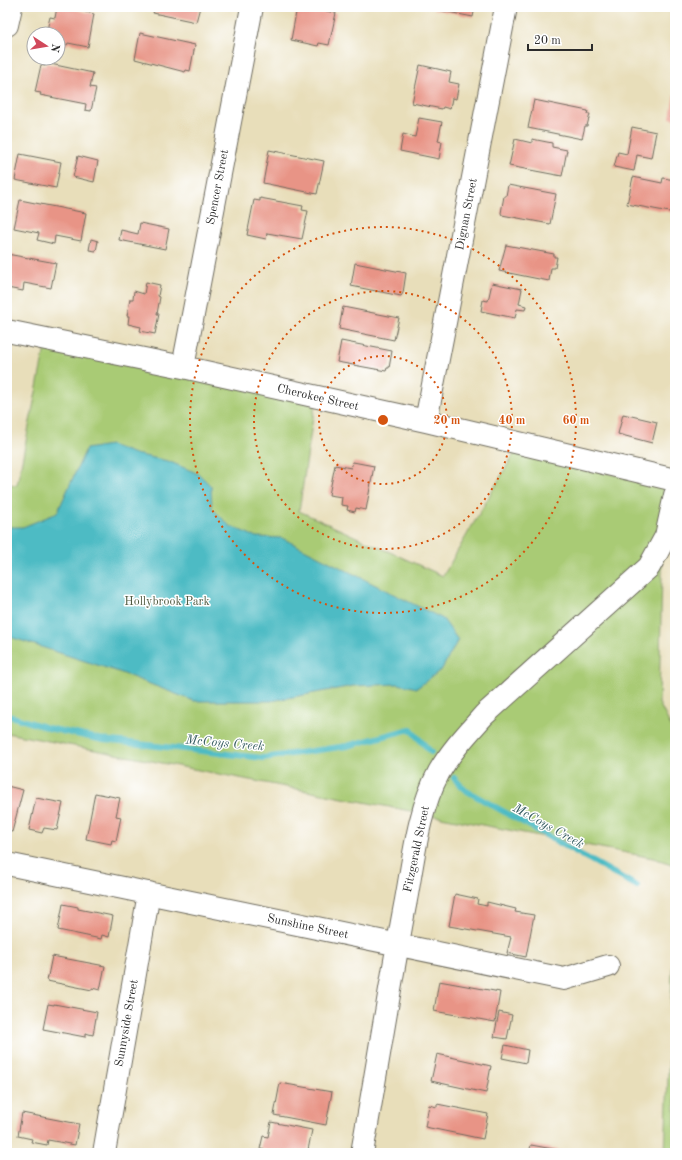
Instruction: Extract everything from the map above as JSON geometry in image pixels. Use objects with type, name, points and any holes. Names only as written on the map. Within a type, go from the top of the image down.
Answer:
[{"type":"street","points":[[7,26],[11,7]]},
{"type":"street","name":"Spencer Street","points":[[183,367],[252,7]]},
{"type":"street","name":"Dignan Street","points":[[426,421],[506,7]]},
{"type":"street","name":"Cherokee Street","points":[[7,331],[183,367],[426,421],[675,480]]},
{"type":"street","name":"Fitzgerald Street","points":[[362,1153],[397,945],[421,818],[428,797],[440,772],[461,741],[484,715],[649,567],[666,536],[675,495]]},
{"type":"street","name":"Sunshine Street","points":[[7,864],[564,979],[608,966]]},
{"type":"street","name":"Sunnyside Street","points":[[104,1153],[149,893]]},
{"type":"green space","name":"Hollybrook Park","points":[[45,348],[315,404],[299,511],[443,576],[515,452],[664,486],[659,703],[675,734],[675,865],[653,858],[7,733],[7,484],[17,485]]},
{"type":"green space","points":[[675,900],[675,1153],[665,1153]]},
{"type":"water","points":[[110,445],[135,454],[168,461],[199,474],[211,486],[212,508],[230,526],[256,537],[282,538],[443,619],[458,640],[442,669],[417,688],[398,684],[353,686],[271,701],[194,701],[119,672],[7,636],[7,527],[23,527],[57,513],[86,449]]},
{"type":"building","points":[[57,7],[65,7],[94,14],[88,47],[68,43],[66,45],[66,26],[48,26],[50,17],[55,18]]},
{"type":"building","points":[[148,7],[200,7],[196,22],[153,13],[154,11],[148,10]]},
{"type":"building","points":[[297,7],[307,7],[336,13],[329,45],[319,43],[318,46],[291,40]]},
{"type":"building","points":[[434,7],[475,7],[473,17],[433,9]]},
{"type":"building","points":[[140,33],[195,45],[190,71],[186,70],[185,72],[135,59]]},
{"type":"building","points":[[420,65],[451,72],[449,82],[459,84],[456,99],[452,98],[450,109],[443,107],[442,109],[412,103]]},
{"type":"building","points":[[41,66],[60,66],[93,73],[90,87],[96,88],[91,111],[85,110],[86,104],[40,95],[41,93],[35,92]]},
{"type":"building","points":[[674,94],[675,95],[675,119],[670,118]]},
{"type":"building","points":[[534,100],[588,111],[587,114],[590,114],[582,139],[528,128]]},
{"type":"building","points":[[419,118],[442,122],[438,141],[442,142],[439,159],[400,151],[403,134],[415,137]]},
{"type":"building","points":[[632,127],[656,132],[651,158],[637,155],[634,171],[614,167],[618,152],[627,154]]},
{"type":"building","points":[[515,139],[532,143],[532,139],[552,143],[552,147],[567,150],[562,176],[509,166]]},
{"type":"building","points":[[269,150],[324,161],[317,194],[263,183]]},
{"type":"building","points":[[20,154],[61,162],[56,188],[15,180]]},
{"type":"building","points":[[78,156],[98,161],[94,182],[73,177]]},
{"type":"building","points":[[633,177],[662,183],[663,178],[675,180],[675,213],[627,204]]},
{"type":"building","points":[[508,185],[556,194],[550,224],[502,215],[501,213],[504,196],[506,196]]},
{"type":"building","points":[[260,198],[303,206],[302,210],[308,211],[302,239],[267,233],[266,239],[247,235],[254,200],[260,201]]},
{"type":"building","points":[[20,200],[86,213],[81,241],[55,236],[54,244],[37,240],[39,233],[14,228]]},
{"type":"building","points":[[140,223],[169,229],[165,249],[119,240],[121,230],[138,234]]},
{"type":"building","points":[[91,239],[98,241],[96,251],[89,250]]},
{"type":"building","points":[[506,245],[554,254],[554,257],[557,257],[555,268],[551,268],[549,281],[499,271]]},
{"type":"building","points":[[7,254],[56,263],[51,288],[24,283],[23,291],[7,288]]},
{"type":"building","points":[[355,263],[406,273],[403,293],[401,296],[351,286]]},
{"type":"building","points":[[146,282],[160,285],[158,296],[160,297],[157,314],[159,314],[155,334],[140,331],[141,327],[128,324],[129,316],[127,316],[130,299],[133,299],[134,291],[144,294]]},
{"type":"building","points":[[492,283],[522,289],[519,304],[526,306],[525,310],[517,309],[515,318],[481,311],[483,300],[488,301]]},
{"type":"building","points":[[343,307],[399,318],[394,340],[339,329]]},
{"type":"building","points":[[341,341],[392,351],[389,368],[387,368],[386,371],[337,362]]},
{"type":"building","points":[[623,414],[657,422],[652,443],[618,434]]},
{"type":"building","points":[[353,462],[374,466],[366,510],[356,508],[355,512],[347,510],[348,506],[341,505],[342,497],[329,495],[335,465],[351,468]]},
{"type":"building","points":[[7,786],[23,790],[12,832],[7,831]]},
{"type":"building","points":[[95,793],[120,798],[116,816],[121,817],[116,841],[112,840],[111,844],[86,839]]},
{"type":"building","points":[[36,798],[63,803],[57,830],[44,828],[42,833],[29,830]]},
{"type":"building","points":[[455,894],[478,899],[477,904],[487,906],[487,902],[516,909],[515,912],[534,915],[526,957],[507,953],[511,937],[449,926]]},
{"type":"building","points":[[63,904],[78,907],[78,909],[113,916],[109,937],[102,935],[101,939],[58,930]]},
{"type":"building","points":[[52,956],[105,966],[100,990],[92,988],[92,990],[47,981]]},
{"type":"building","points":[[439,981],[500,992],[495,1022],[434,1011]]},
{"type":"building","points":[[48,1004],[97,1012],[93,1035],[85,1033],[85,1037],[43,1029]]},
{"type":"building","points":[[499,1012],[512,1015],[507,1039],[494,1037]]},
{"type":"building","points":[[505,1045],[528,1050],[526,1063],[502,1058]]},
{"type":"building","points":[[437,1054],[491,1066],[486,1093],[431,1081]]},
{"type":"building","points":[[280,1083],[332,1092],[326,1125],[274,1115]]},
{"type":"building","points":[[437,1104],[488,1114],[483,1139],[425,1127],[429,1105],[437,1107]]},
{"type":"building","points":[[22,1113],[79,1124],[75,1145],[48,1140],[47,1145],[31,1142],[32,1139],[18,1136]]},
{"type":"building","points":[[271,1122],[312,1130],[308,1150],[306,1150],[305,1153],[265,1153],[266,1150],[260,1149],[263,1136],[268,1137]]},
{"type":"building","points":[[531,1145],[569,1152],[569,1153],[529,1153]]},
{"type":"waterway","name":"McCoys Creek","points":[[7,715],[48,728],[103,740],[263,758],[347,746],[410,729],[431,752]]},
{"type":"waterway","name":"McCoys Creek","points":[[454,778],[465,790],[637,886]]}]
